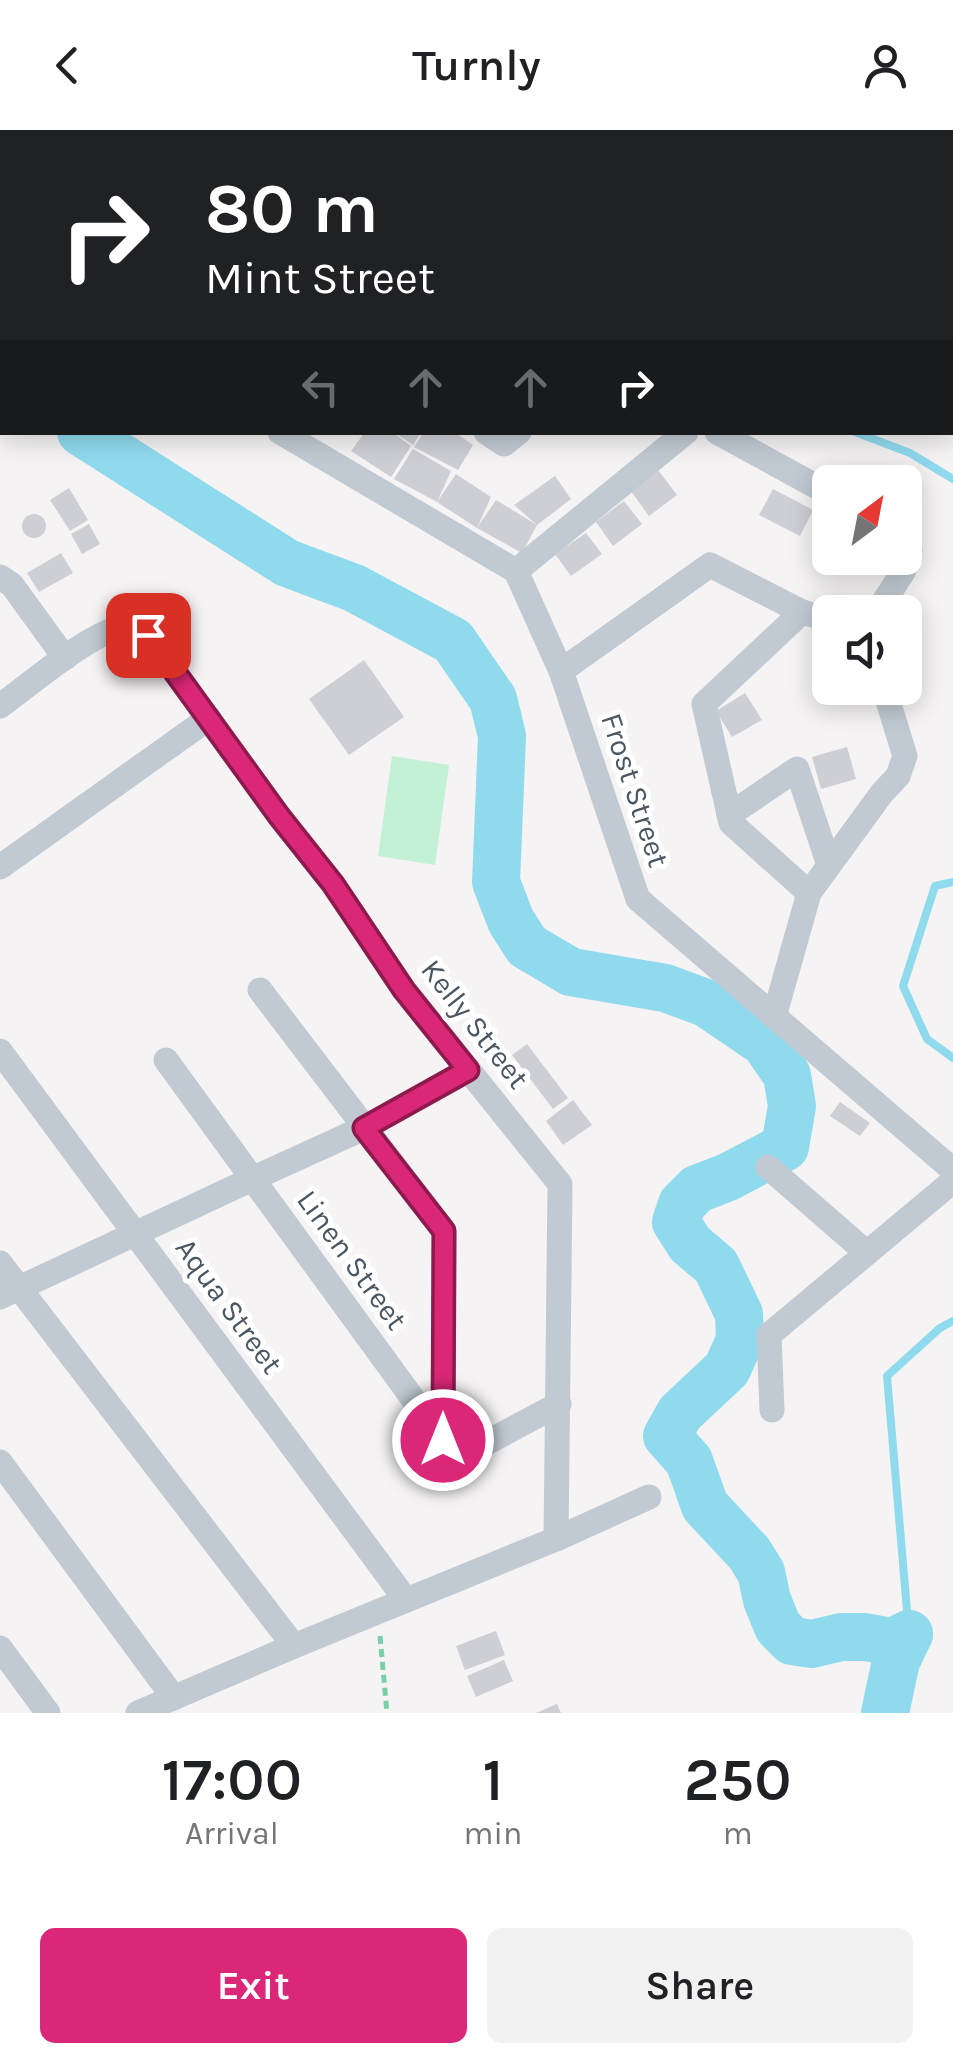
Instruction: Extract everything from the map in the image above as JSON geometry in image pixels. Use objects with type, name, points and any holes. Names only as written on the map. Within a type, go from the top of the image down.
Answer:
[{"type":"street","points":[[285,435],[516,571],[682,435]]},
{"type":"street","points":[[318,453],[332,435]]},
{"type":"street","points":[[490,435],[504,444],[515,435]]},
{"type":"street","points":[[722,435],[812,484]]},
{"type":"street","points":[[561,670],[710,565],[812,615]]},
{"type":"street","name":"Frost Street","points":[[516,571],[561,670],[638,899],[953,1170]]},
{"type":"street","points":[[0,577],[12,585],[64,658],[0,706]]},
{"type":"street","points":[[802,612],[704,704],[731,823],[808,892]]},
{"type":"street","name":"Kelly Street","points":[[64,658],[96,638],[125,627],[148,635],[333,884],[404,990],[560,1184],[556,1539]]},
{"type":"street","points":[[774,1017],[808,892],[898,776],[905,756],[889,705]]},
{"type":"street","points":[[0,867],[209,718]]},
{"type":"street","points":[[729,815],[797,770],[829,864]]},
{"type":"street","points":[[260,990],[444,1231],[443,1440],[456,1452],[473,1450],[559,1404]]},
{"type":"street","name":"Aqua Street","points":[[0,1051],[406,1600]]},
{"type":"street","name":"Linen Street","points":[[166,1060],[443,1440]]},
{"type":"street","points":[[9,1293],[364,1128],[468,1070]]},
{"type":"street","points":[[768,1167],[867,1253]]},
{"type":"street","points":[[772,1410],[769,1335],[953,1180]]},
{"type":"street","points":[[0,1264],[9,1293],[294,1646]]},
{"type":"street","points":[[0,1462],[174,1698]]},
{"type":"street","points":[[138,1713],[649,1497]]},
{"type":"street","points":[[0,1648],[48,1713]]},
{"type":"path","points":[[376,1613],[387,1713]]},
{"type":"green space","points":[[392,756],[449,765],[435,865],[378,856]]},
{"type":"building","points":[[363,435],[396,435],[411,446],[391,477],[351,451]]},
{"type":"building","points":[[398,435],[419,435],[413,445]]},
{"type":"building","points":[[422,435],[458,435],[473,445],[458,470],[414,447]]},
{"type":"building","points":[[413,449],[451,471],[437,502],[394,479]]},
{"type":"building","points":[[658,470],[677,495],[649,516],[630,490]]},
{"type":"building","points":[[456,474],[491,497],[477,528],[437,502]]},
{"type":"building","points":[[555,476],[571,499],[537,525],[514,505]]},
{"type":"building","points":[[69,488],[88,520],[70,531],[50,500]]},
{"type":"building","points":[[773,489],[812,509],[800,536],[759,515]]},
{"type":"building","points":[[496,500],[537,525],[522,553],[477,528]]},
{"type":"building","points":[[624,501],[642,524],[613,546],[596,522]]},
{"type":"building","points":[[34,514],[43,517],[43,535],[34,538],[25,535],[22,526],[25,517]]},
{"type":"building","points":[[89,524],[100,544],[82,554],[71,534]]},
{"type":"building","points":[[586,533],[602,554],[571,576],[555,554]]},
{"type":"building","points":[[61,553],[73,573],[39,592],[27,573]]},
{"type":"building","points":[[364,660],[404,717],[349,755],[309,699]]},
{"type":"building","points":[[745,693],[762,720],[732,737],[716,711]]},
{"type":"building","points":[[847,747],[856,779],[821,789],[812,757]]},
{"type":"building","points":[[527,1044],[568,1098],[553,1109],[512,1055]]},
{"type":"building","points":[[573,1100],[592,1125],[563,1145],[546,1121]]},
{"type":"building","points":[[840,1102],[870,1123],[860,1136],[830,1116]]},
{"type":"building","points":[[496,1631],[505,1655],[465,1670],[456,1646]]},
{"type":"building","points":[[504,1660],[513,1681],[476,1697],[467,1676]]},
{"type":"building","points":[[557,1704],[561,1713],[536,1713]]},
{"type":"waterway","points":[[86,435],[287,563],[354,588],[453,641],[493,699],[502,736],[496,882],[511,921],[527,946],[571,972],[665,988],[706,1003],[765,1043],[787,1075],[792,1106],[785,1147],[697,1189],[682,1204],[676,1222],[690,1244],[716,1266],[739,1314],[740,1340],[727,1369],[680,1413],[667,1436],[689,1461],[705,1506],[749,1553],[761,1572],[778,1627],[792,1641],[812,1644],[841,1637],[865,1637],[892,1642],[909,1634]]},
{"type":"waterway","points":[[863,435],[910,453],[953,479]]},
{"type":"waterway","points":[[953,882],[935,886],[903,986],[927,1039],[953,1058]]},
{"type":"waterway","points":[[909,1634],[887,1376],[953,1321]]},
{"type":"waterway","points":[[885,1713],[896,1661],[909,1634]]},
{"type":"route","points":[[148,635],[333,884],[404,990],[468,1070],[364,1128],[444,1231],[443,1440]]}]
